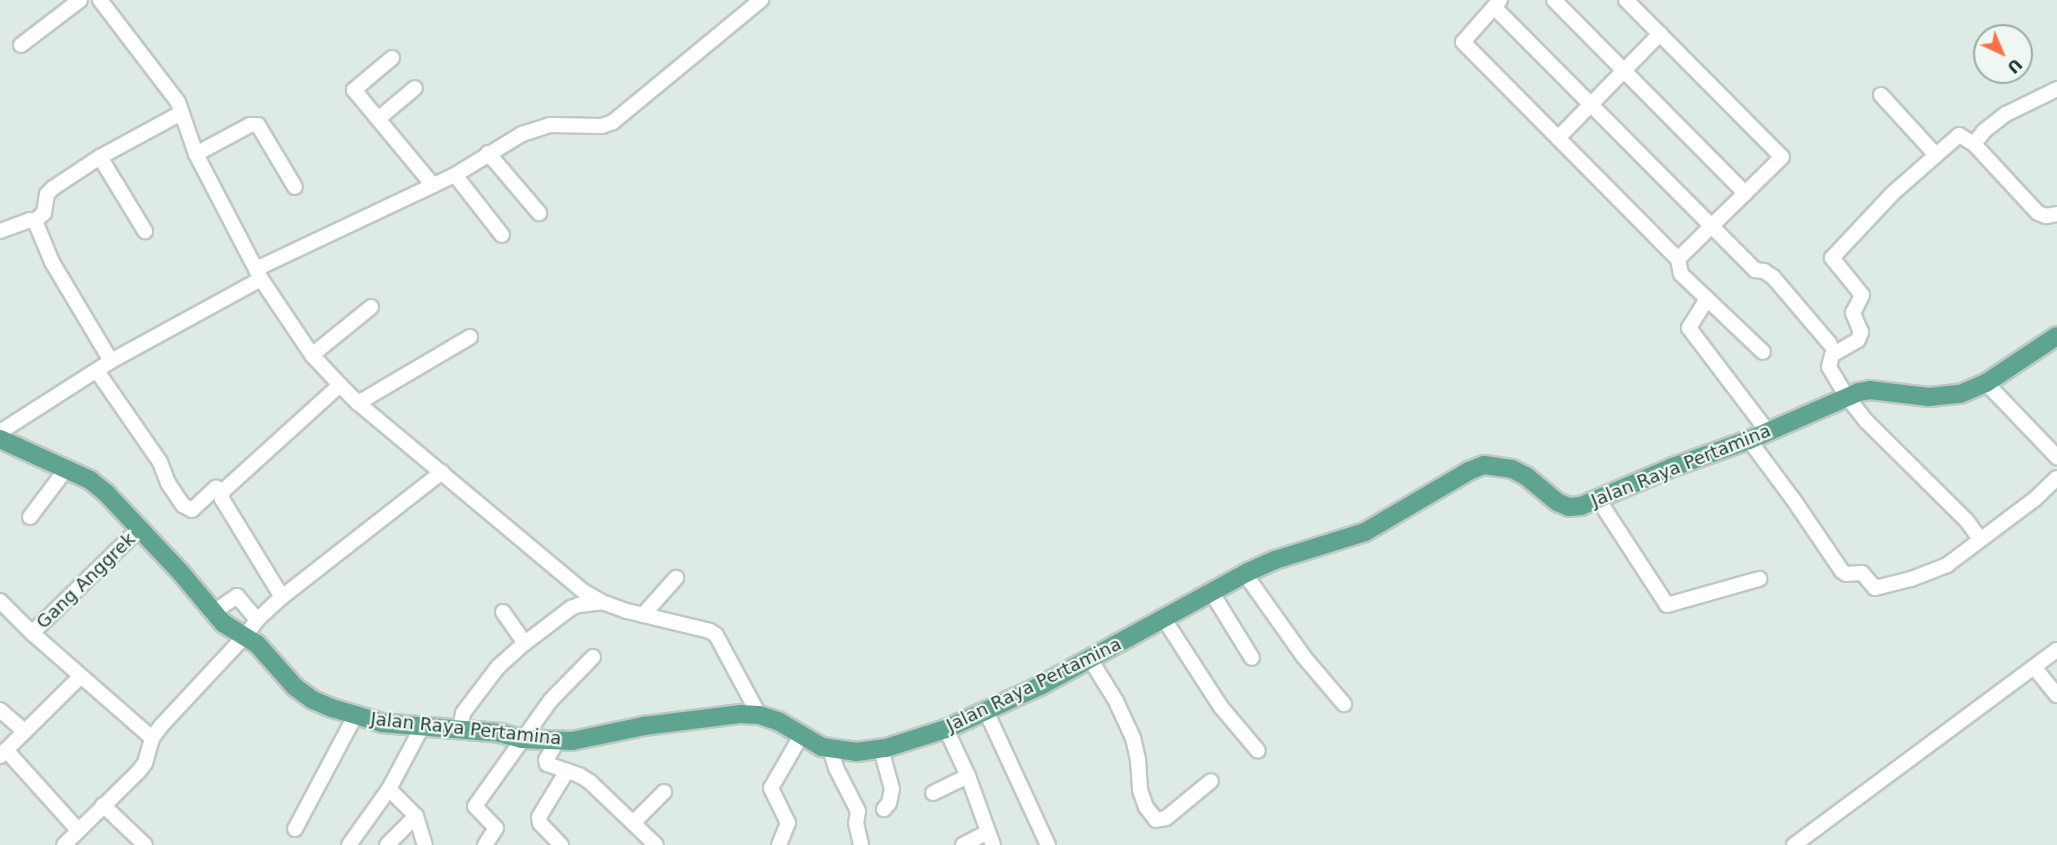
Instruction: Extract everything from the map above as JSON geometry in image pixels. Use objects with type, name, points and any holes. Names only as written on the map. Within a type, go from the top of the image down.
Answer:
[{"type":"main road","name":"Jalan Raya Pertamina","points":[[0,439],[90,480],[106,493],[140,529],[223,623],[245,636],[269,656],[295,687],[313,700],[355,716],[382,723],[500,733],[522,739],[572,741],[644,726],[741,714],[759,715],[778,721],[801,736],[830,749],[856,752],[881,749],[946,729],[986,711],[1090,659],[1245,574],[1275,560],[1365,532],[1469,471],[1484,465],[1512,469],[1569,507],[1598,499],[1673,466],[1749,440],[1847,397],[1870,390],[1929,397],[1950,397],[1986,383],[2057,336]]},
{"type":"street","points":[[21,45],[80,0]]},
{"type":"street","points":[[100,0],[178,102],[196,154],[258,274],[312,355],[358,404],[583,591],[602,602],[716,635],[759,715]]},
{"type":"street","points":[[0,432],[111,361],[258,274],[455,175],[522,134],[550,125],[602,126],[613,122],[761,0]]},
{"type":"street","points":[[1554,0],[1745,193]]},
{"type":"street","points":[[1626,0],[1782,157],[1678,259]]},
{"type":"street","points":[[1763,352],[1681,274],[1678,259],[1463,42],[1497,3],[1592,104],[1755,270],[1764,271],[1773,277],[1830,344]]},
{"type":"street","points":[[1558,138],[1660,34]]},
{"type":"street","points":[[392,58],[354,90],[433,186]]},
{"type":"street","points":[[378,119],[416,88]]},
{"type":"street","points":[[1974,144],[1984,131],[2006,114],[2022,104],[2057,89]]},
{"type":"street","points":[[1881,95],[1936,155]]},
{"type":"street","points":[[0,231],[30,220],[35,221],[44,213],[47,194],[53,188],[100,157],[181,113]]},
{"type":"street","points":[[196,154],[250,125],[258,125],[295,187]]},
{"type":"street","points":[[1980,539],[1966,520],[1866,421],[1847,397],[1828,364],[1832,355],[1860,337],[1861,332],[1853,313],[1862,295],[1832,258],[1893,193],[1959,135],[1974,144],[2038,213],[2046,216],[2057,214]]},
{"type":"street","points":[[488,153],[539,213]]},
{"type":"street","points":[[100,157],[145,231]]},
{"type":"street","points":[[455,175],[502,235]]},
{"type":"street","points":[[35,221],[52,262],[111,361]]},
{"type":"street","points":[[1707,299],[1689,328],[1768,432]]},
{"type":"street","points":[[312,355],[371,307]]},
{"type":"street","points":[[358,404],[470,337]]},
{"type":"street","points":[[97,371],[159,462],[168,483],[183,505],[192,510],[216,488],[223,491]]},
{"type":"street","points":[[1986,383],[2057,457]]},
{"type":"street","points":[[282,597],[222,499],[223,491],[340,385]]},
{"type":"street","points":[[1749,440],[1842,571],[1846,574],[1862,573],[1875,588],[1911,579],[1947,565],[2035,499],[2057,478]]},
{"type":"street","points":[[30,517],[68,468]]},
{"type":"street","points":[[64,845],[145,763],[152,738],[257,620],[282,597],[442,472]]},
{"type":"street","points":[[1598,499],[1667,606],[1759,579]]},
{"type":"street","name":"Gang Anggrek","points":[[32,633],[140,529]]},
{"type":"street","points":[[1245,574],[1304,657],[1344,704]]},
{"type":"street","points":[[644,615],[676,578]]},
{"type":"street","points":[[1212,593],[1252,658]]},
{"type":"street","points":[[214,612],[237,596],[257,620]]},
{"type":"street","points":[[0,601],[32,633],[152,738]]},
{"type":"street","points":[[460,730],[463,713],[498,667],[571,608],[579,604],[602,602]]},
{"type":"street","points":[[503,612],[525,643]]},
{"type":"street","points":[[1164,619],[1221,707],[1258,751]]},
{"type":"street","points":[[1794,845],[2057,650]]},
{"type":"street","points":[[485,845],[496,828],[475,806],[551,699],[593,657]]},
{"type":"street","points":[[1090,659],[1116,701],[1133,738],[1138,760],[1140,790],[1146,807],[1155,820],[1166,818],[1211,781]]},
{"type":"street","points":[[2034,667],[2057,695]]},
{"type":"street","points":[[78,830],[3,753],[80,676]]},
{"type":"street","points":[[0,710],[25,732]]},
{"type":"street","points":[[986,711],[1048,845]]},
{"type":"street","points":[[295,830],[355,716]]},
{"type":"street","points":[[349,845],[389,789],[422,727]]},
{"type":"street","points":[[946,729],[968,776],[993,845]]},
{"type":"street","points":[[779,845],[788,823],[771,788],[801,736]]},
{"type":"street","points":[[558,741],[546,760],[547,764],[590,782],[656,845]]},
{"type":"street","points":[[830,749],[836,768],[858,811],[856,823],[861,845]]},
{"type":"street","points":[[881,749],[892,789],[889,803],[884,809]]},
{"type":"street","points":[[561,845],[540,823],[539,817],[567,771]]},
{"type":"street","points":[[933,793],[968,776]]},
{"type":"street","points":[[389,789],[416,816],[425,845]]},
{"type":"street","points":[[633,823],[664,792]]},
{"type":"street","points":[[103,805],[146,845]]},
{"type":"street","points":[[387,845],[416,816]]},
{"type":"street","points":[[963,845],[987,832]]}]
